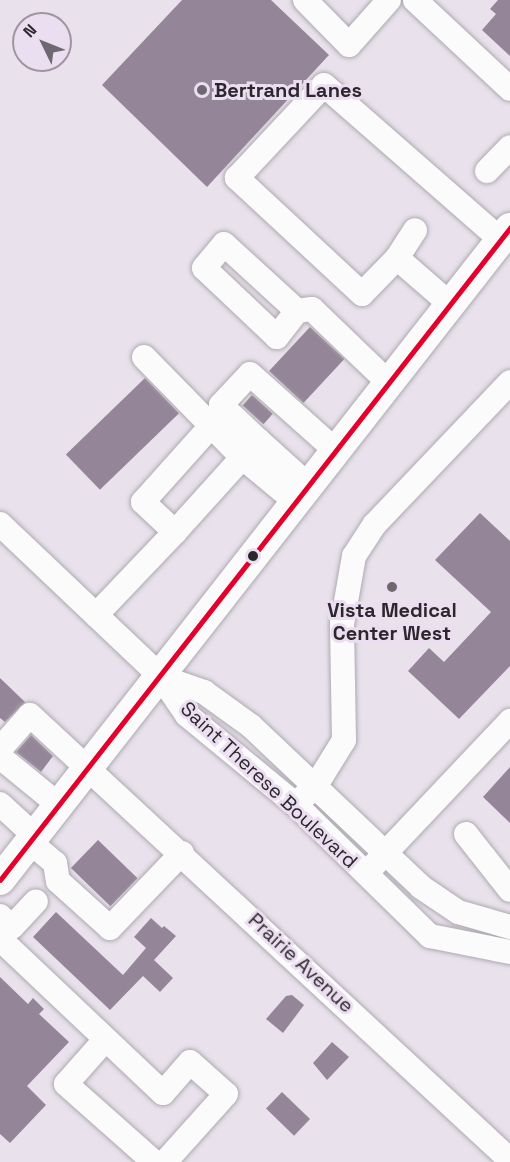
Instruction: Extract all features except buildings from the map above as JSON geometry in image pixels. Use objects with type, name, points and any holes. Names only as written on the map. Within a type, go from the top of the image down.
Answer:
[{"type":"main road","points":[[0,880],[91,768],[505,234]]},
{"type":"street","points":[[305,0],[349,45],[389,0]]},
{"type":"street","points":[[415,0],[510,89]]},
{"type":"street","points":[[415,230],[397,258],[363,294],[237,178],[324,85],[505,234]]},
{"type":"street","points":[[487,171],[510,147]]},
{"type":"street","points":[[397,258],[450,304]]},
{"type":"street","points":[[297,311],[312,309],[389,383]]},
{"type":"street","points":[[144,357],[243,458],[302,494]]},
{"type":"street","points":[[302,494],[258,440],[221,405],[250,374],[336,451]]},
{"type":"street","points":[[295,804],[315,787],[344,740],[342,624],[354,556],[375,524],[510,382]]},
{"type":"street","points":[[175,532],[143,502],[211,426]]},
{"type":"street","points":[[96,615],[258,440]]},
{"type":"street","points":[[0,524],[161,677]]},
{"type":"street","name":"Saint Therese Boulevard","points":[[161,677],[204,692],[251,726],[421,887],[459,912],[510,927]]},
{"type":"street","name":"Saint Therese Boulevard","points":[[161,677],[187,714],[295,804],[430,936],[510,952]]},
{"type":"street","name":"Prairie Avenue","points":[[1,757],[30,715],[91,768],[510,1160]]},
{"type":"street","points":[[365,874],[510,721]]},
{"type":"street","points":[[1,757],[60,806]]},
{"type":"street","points":[[0,804],[55,863],[58,880],[110,928],[182,854]]},
{"type":"street","points":[[466,834],[510,890]]},
{"type":"street","points":[[0,916],[12,927],[36,901]]},
{"type":"street","points":[[0,939],[104,1041],[163,1094],[190,1062],[226,1094],[165,1162]]},
{"type":"street","points":[[104,1041],[66,1084],[154,1162]]},
{"type":"transit line","points":[[0,880],[510,228]]},
{"type":"place","name":"Bertrand Lanes","points":[[202,90]]},
{"type":"place","name":"Vista Medical Center West","points":[[392,587]]}]
